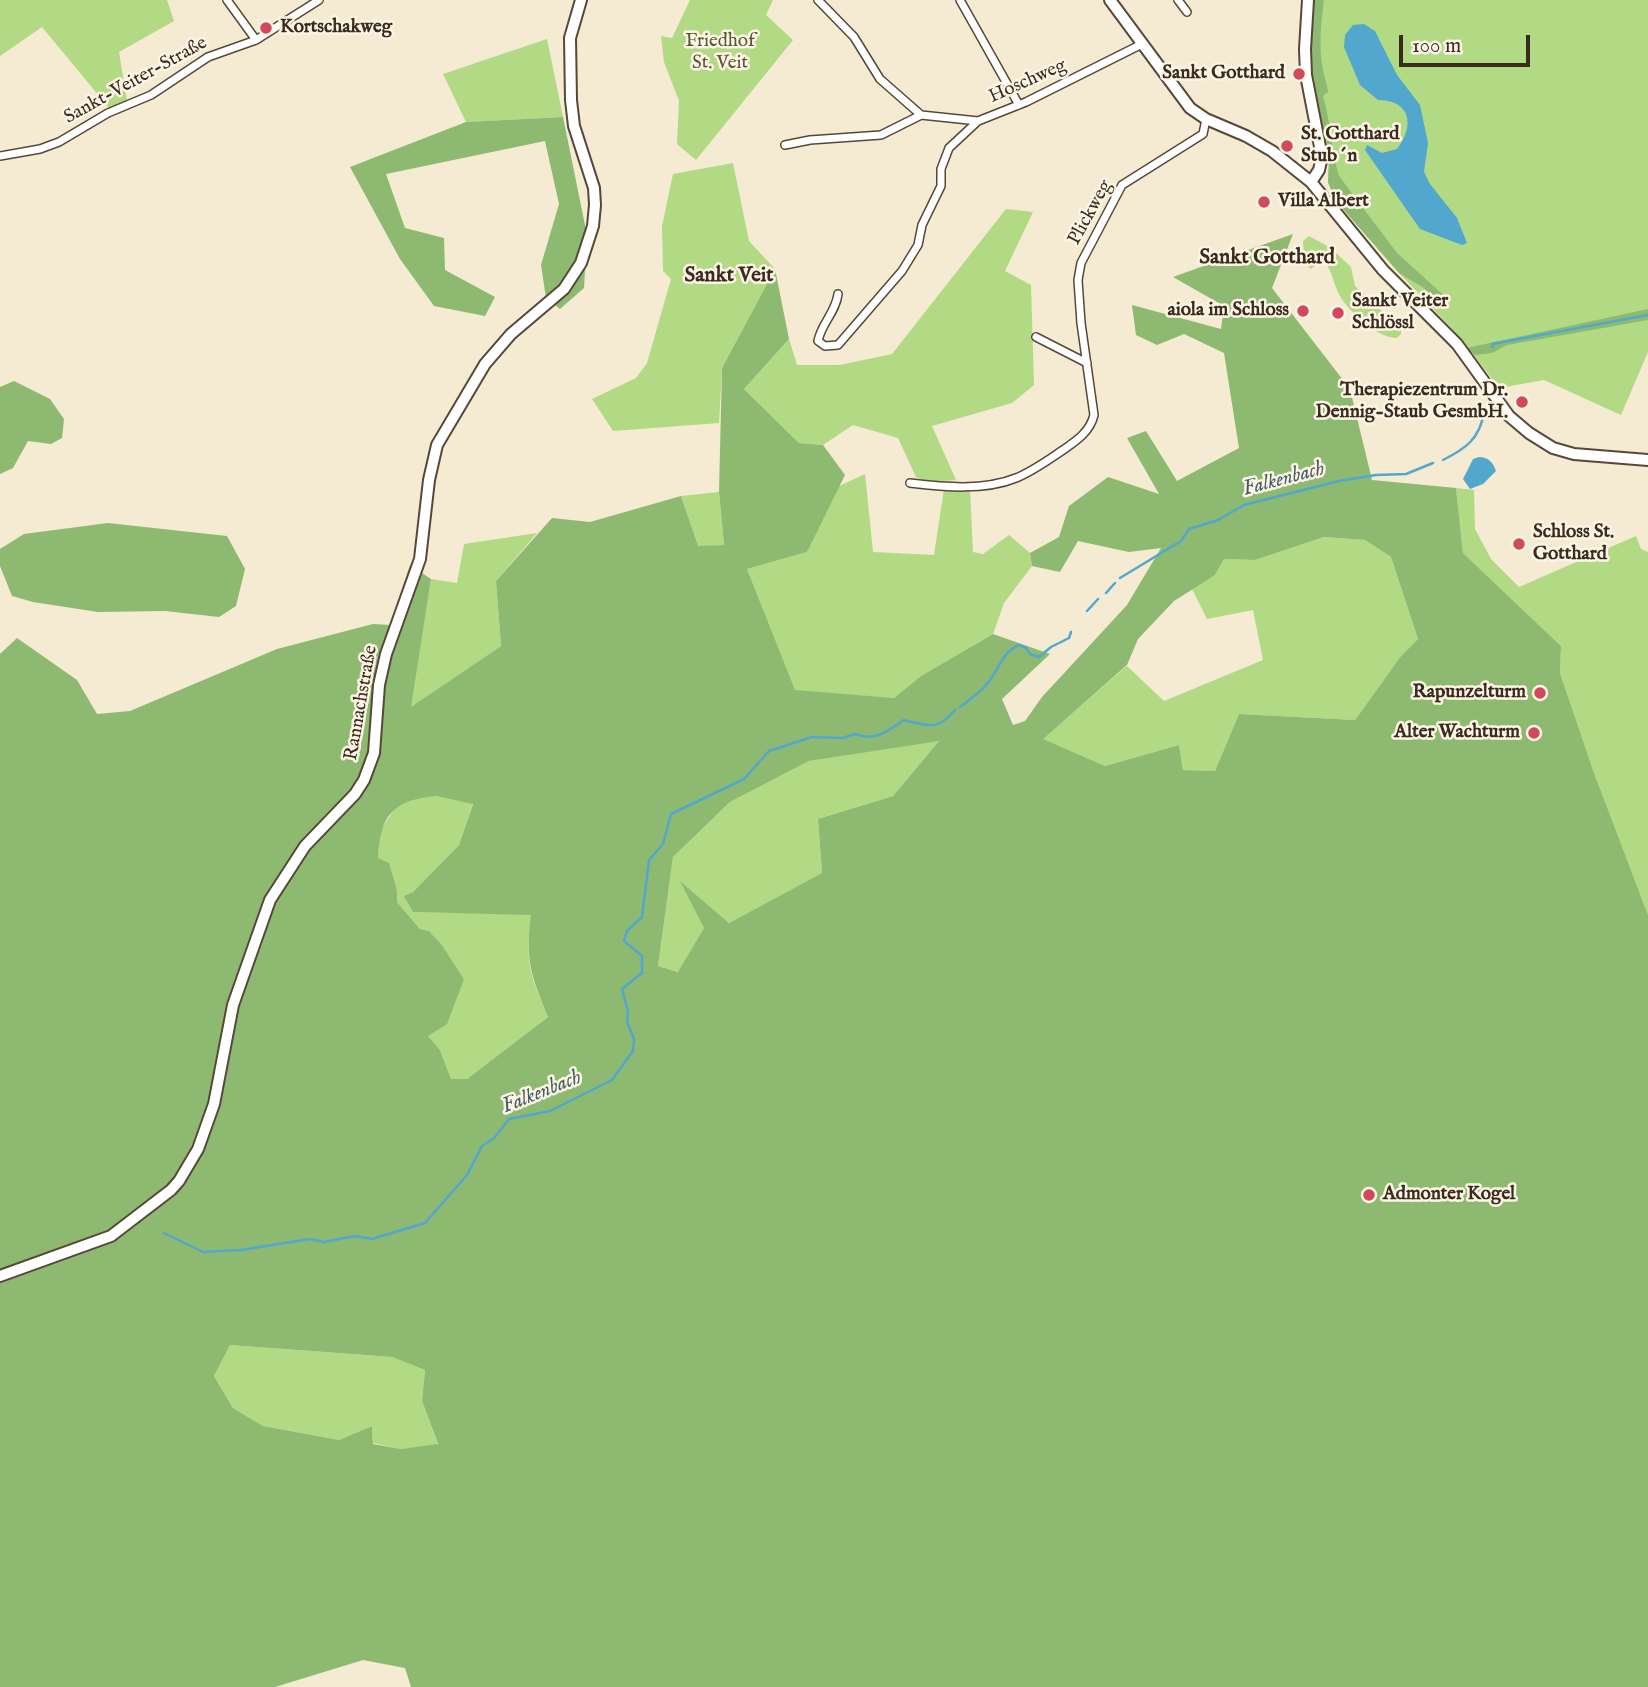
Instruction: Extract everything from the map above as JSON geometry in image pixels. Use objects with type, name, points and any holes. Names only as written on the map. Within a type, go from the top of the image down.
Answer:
[{"type":"street","points":[[228,0],[256,40]]},
{"type":"street","name":"Sankt-Veiter-Straße","points":[[0,156],[40,149],[59,142],[108,113],[151,95],[208,57],[256,40],[319,0]]},
{"type":"street","name":"Rannachstraße","points":[[0,1276],[111,1236],[171,1190],[198,1149],[214,1104],[233,1005],[270,900],[305,846],[365,780],[374,753],[379,685],[386,654],[421,559],[429,480],[437,445],[485,364],[511,334],[564,289],[581,262],[593,226],[596,205],[594,188],[574,126],[571,100],[570,38],[581,0]]},
{"type":"street","points":[[785,145],[810,140],[881,135],[921,115],[880,79],[855,37],[818,0]]},
{"type":"street","points":[[960,0],[1018,105]]},
{"type":"street","points":[[1110,0],[1183,100],[1206,119],[1265,147],[1311,182],[1383,270],[1457,344],[1509,416],[1553,448],[1574,454],[1648,460]]},
{"type":"street","points":[[1178,0],[1187,12]]},
{"type":"street","points":[[1308,0],[1306,75],[1322,157],[1319,170],[1311,182]]},
{"type":"street","name":"Hoschweg","points":[[921,115],[978,121],[1018,105],[1142,44]]},
{"type":"street","name":"Plickweg","points":[[910,483],[940,486],[990,485],[1003,482],[1037,467],[1075,442],[1092,425],[1094,415],[1078,271],[1122,185],[1203,134],[1206,119]]},
{"type":"street","points":[[838,294],[833,312],[819,335],[818,341],[825,346],[838,345],[902,271],[918,245],[922,225],[941,186],[941,169],[949,148],[978,121]]},
{"type":"street","points":[[1036,337],[1087,363]]},
{"type":"green space","points":[[0,0],[167,0],[174,21],[119,52],[127,101],[109,108],[42,27],[0,56]]},
{"type":"green space","name":"Friedhof St. Veit","points":[[690,0],[773,0],[766,15],[793,40],[696,160],[677,144],[679,101],[664,62],[661,36],[672,38]]},
{"type":"green space","points":[[1314,0],[1648,0],[1648,352],[1621,415],[1544,380],[1499,388],[1460,337],[1335,200],[1328,182],[1329,159],[1319,116]]},
{"type":"green space","points":[[1314,0],[1324,0],[1321,48],[1328,92],[1323,96],[1339,176],[1397,253],[1450,301],[1441,305],[1424,288],[1399,273],[1335,200],[1328,182],[1327,142],[1312,89],[1309,45]]},
{"type":"green space","points":[[547,39],[563,117],[466,122],[443,74]]},
{"type":"green space","points":[[563,117],[587,235],[584,288],[560,309],[546,298],[541,265],[559,204],[545,141],[386,174],[405,228],[444,238],[445,270],[495,297],[485,316],[434,306],[400,259],[350,167],[466,122]]},
{"type":"green space","points":[[733,163],[749,241],[775,269],[722,368],[719,423],[613,431],[592,399],[636,378],[647,363],[671,279],[663,271],[662,226],[673,174]]},
{"type":"green space","points":[[1006,209],[1033,212],[1005,271],[1031,285],[1034,385],[1012,403],[932,426],[956,480],[927,482],[916,477],[898,438],[853,425],[823,445],[799,443],[744,389],[789,339],[797,365],[840,365],[892,354]]},
{"type":"green space","points":[[1293,234],[1272,288],[1350,389],[1372,480],[1456,488],[1463,553],[1561,646],[1560,673],[1593,770],[1648,915],[1648,1687],[411,1687],[405,1668],[363,1660],[275,1687],[0,1687],[0,654],[17,638],[77,680],[97,714],[130,711],[277,649],[373,624],[390,625],[410,565],[431,579],[411,707],[501,646],[496,581],[552,518],[590,522],[681,496],[698,546],[724,545],[719,492],[722,368],[775,269],[789,339],[744,389],[799,443],[823,445],[845,475],[807,552],[747,569],[795,690],[894,698],[921,676],[993,634],[1050,654],[1002,699],[1013,725],[1025,721],[1042,697],[1127,605],[1161,548],[1129,552],[1078,541],[1060,572],[1032,566],[1030,553],[1059,537],[1069,506],[1108,477],[1159,494],[1127,438],[1146,431],[1177,481],[1239,448],[1224,353],[1184,334],[1157,345],[1136,335],[1132,305],[1221,329],[1224,306],[1173,277]],"holes":[[[1324,537],[1365,540],[1391,557],[1418,639],[1401,656],[1355,720],[1239,714],[1215,771],[1183,770],[1179,745],[1105,766],[1043,739],[1127,665],[1138,639],[1174,601],[1215,575],[1224,559],[1255,560]],[[939,741],[893,796],[818,819],[822,873],[729,923],[680,881],[704,928],[678,972],[658,966],[673,857],[730,802],[809,761]],[[436,796],[473,804],[459,845],[413,892],[404,896],[413,912],[531,915],[529,956],[537,990],[548,1017],[467,1079],[451,1079],[440,1050],[428,1036],[447,1024],[464,979],[442,945],[429,931],[420,929],[397,902],[397,891],[389,863],[378,858],[382,831],[392,812],[409,801]],[[230,1345],[392,1357],[425,1370],[422,1401],[438,1444],[401,1449],[373,1444],[372,1426],[339,1440],[263,1426],[233,1408],[214,1376]]]},
{"type":"green space","points":[[1309,236],[1331,248],[1351,267],[1355,286],[1401,329],[1397,338],[1381,334],[1350,310],[1340,296],[1324,261],[1310,269],[1304,259],[1303,241]]},
{"type":"green space","points":[[1648,309],[1648,320],[1507,345],[1492,353],[1475,355],[1467,348]]},
{"type":"green space","points":[[14,381],[50,399],[64,419],[62,438],[51,444],[28,441],[13,468],[0,474],[0,387]]},
{"type":"green space","points":[[865,474],[873,552],[934,555],[944,489],[970,489],[973,552],[983,554],[1009,535],[1030,553],[1032,566],[1004,603],[993,634],[921,676],[894,698],[795,691],[747,569],[807,552],[837,487]]},
{"type":"green space","points":[[1456,488],[1474,490],[1475,529],[1491,559],[1519,587],[1636,536],[1641,549],[1648,552],[1648,915],[1593,770],[1560,673],[1561,646],[1463,553]]},
{"type":"green space","points":[[719,492],[724,545],[698,547],[681,496]]},
{"type":"green space","points":[[108,523],[227,536],[245,569],[236,606],[219,617],[165,611],[98,612],[12,596],[0,566],[0,549],[24,534]]},
{"type":"green space","points":[[537,533],[496,581],[501,646],[410,708],[431,579],[457,583],[464,544]]},
{"type":"green space","points":[[1324,537],[1365,540],[1391,557],[1418,639],[1401,656],[1355,720],[1239,714],[1215,771],[1183,770],[1179,745],[1105,766],[1042,739],[1127,666],[1164,701],[1263,660],[1253,610],[1207,619],[1192,589],[1215,575],[1224,559],[1255,560]]},
{"type":"green space","points":[[940,740],[893,796],[818,819],[822,873],[729,923],[682,883],[704,928],[679,972],[658,966],[673,857],[730,802],[809,761]]},
{"type":"green space","points":[[436,796],[473,803],[459,845],[413,892],[405,896],[413,912],[532,914],[530,967],[548,1017],[467,1079],[451,1079],[440,1050],[428,1036],[464,979],[442,945],[429,931],[420,929],[397,902],[397,891],[378,858],[379,833],[396,806],[414,798]]},
{"type":"green space","points":[[230,1345],[392,1357],[425,1370],[422,1401],[438,1445],[401,1449],[373,1443],[372,1426],[339,1440],[263,1426],[233,1408],[214,1376]]},
{"type":"water","points":[[1364,24],[1375,31],[1397,75],[1420,105],[1428,143],[1424,172],[1430,184],[1457,218],[1467,243],[1462,245],[1420,229],[1365,150],[1367,145],[1382,153],[1397,149],[1408,123],[1403,109],[1397,104],[1378,100],[1360,85],[1344,47],[1345,35],[1353,25]]},
{"type":"water","points":[[1479,457],[1490,461],[1496,471],[1483,484],[1470,489],[1463,479],[1473,459]]},
{"type":"waterway","name":"Falkenbach","points":[[1493,347],[1492,344],[1648,315]]},
{"type":"waterway","name":"Falkenbach","points":[[1443,460],[1470,442],[1479,429],[1484,412]]},
{"type":"waterway","name":"Falkenbach","points":[[1120,578],[1181,541],[1189,529],[1218,520],[1244,505],[1339,481],[1376,475],[1406,474],[1433,463]]},
{"type":"waterway","name":"Falkenbach","points":[[1106,593],[1115,583]]},
{"type":"waterway","name":"Falkenbach","points":[[1087,611],[1098,599]]},
{"type":"waterway","name":"Falkenbach","points":[[960,707],[984,687],[1013,648],[1019,645],[1039,657],[1069,638],[1071,632]]},
{"type":"waterway","name":"Falkenbach","points":[[164,1233],[203,1252],[241,1250],[310,1239],[324,1242],[355,1236],[372,1239],[425,1223],[467,1175],[482,1146],[494,1138],[509,1119],[550,1111],[612,1080],[633,1051],[634,1039],[627,1022],[628,1011],[622,989],[642,973],[642,956],[624,941],[627,931],[642,917],[649,860],[663,844],[671,814],[744,779],[769,751],[812,737],[843,738],[855,734],[875,736],[904,720],[926,725],[938,724],[955,710]]},
{"type":"place","name":"Kortschakweg","points":[[266,28]]},
{"type":"place","name":"Sankt Gotthard","points":[[1299,74]]},
{"type":"place","name":"St. Gotthard Stub´n","points":[[1287,146]]},
{"type":"place","name":"Villa Albert","points":[[1264,202]]},
{"type":"place","name":"aiola im Schloss","points":[[1303,311]]},
{"type":"place","name":"Sankt Veiter Schlössl","points":[[1338,313]]},
{"type":"place","name":"Therapiezentrum Dr. Dennig-Staub GesmbH.","points":[[1522,402]]},
{"type":"place","name":"Schloss St. Gotthard","points":[[1519,544]]},
{"type":"place","name":"Rapunzelturm","points":[[1540,693]]},
{"type":"place","name":"Alter Wachturm","points":[[1534,733]]},
{"type":"place","name":"Admonter Kogel","points":[[1369,1195]]},
{"type":"district","name":"Sankt Gotthard","points":[[1267,259]]},
{"type":"district","name":"Sankt Veit","points":[[729,277]]}]
